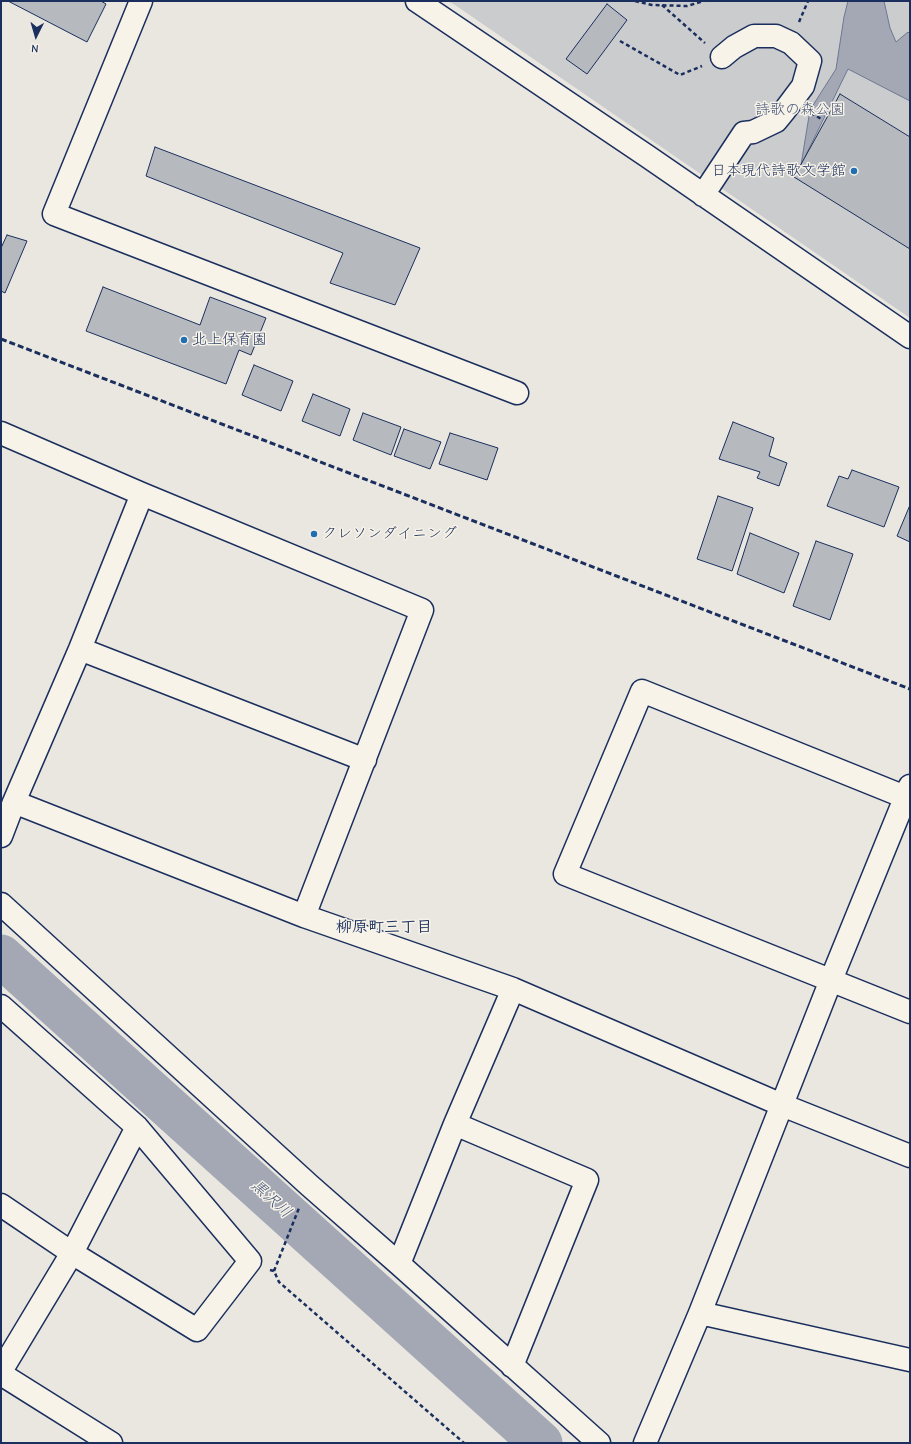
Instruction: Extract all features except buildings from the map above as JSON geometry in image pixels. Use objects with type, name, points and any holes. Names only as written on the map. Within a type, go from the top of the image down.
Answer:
[{"type":"street","points":[[141,1],[54,214],[517,393]]},
{"type":"street","points":[[417,1],[910,337]]},
{"type":"street","points":[[703,195],[744,133],[753,132],[776,121],[785,110],[803,86],[810,61],[791,43],[776,36],[754,36],[734,47],[722,57]]},
{"type":"street","points":[[1,433],[142,494],[422,610],[304,916]]},
{"type":"street","points":[[1,836],[14,802],[80,649],[142,494]]},
{"type":"street","points":[[80,649],[365,760]]},
{"type":"street","points":[[645,1443],[700,1313],[831,980],[908,794],[642,691],[565,874],[831,980],[910,1012]]},
{"type":"street","points":[[14,802],[304,916],[513,989],[782,1105],[910,1156]]},
{"type":"street","points":[[1,904],[309,1185],[599,1443]]},
{"type":"street","points":[[399,1264],[455,1124],[513,989]]},
{"type":"street","points":[[1,1006],[137,1127],[250,1261],[198,1330],[72,1253],[1,1206]]},
{"type":"street","points":[[455,1124],[587,1180],[512,1366]]},
{"type":"street","points":[[111,1443],[1,1372],[72,1253],[137,1127]]},
{"type":"street","points":[[700,1313],[910,1360]]},
{"type":"path","points":[[635,1],[652,5],[688,6],[704,1]]},
{"type":"path","points":[[662,5],[722,57]]},
{"type":"path","points":[[620,41],[680,75]]},
{"type":"path","points":[[274,1271],[301,1204]]},
{"type":"path","points":[[250,1261],[274,1271],[279,1282],[464,1443]]},
{"type":"green space","name":"詩歌の森公園","points":[[448,1],[910,1],[910,318],[455,5]]},
{"type":"shaded area","points":[[848,1],[884,1],[890,28],[896,42],[908,32],[910,34],[910,101],[848,69],[801,165],[810,110],[836,69]]},
{"type":"waterway","name":"黒沢川","points":[[1,956],[541,1443]]},
{"type":"railway","points":[[1,339],[910,689]]},
{"type":"place","name":"日本現代詩歌文学館","points":[[854,171]]},
{"type":"place","name":"北上保育園","points":[[184,340]]},
{"type":"place","name":"クレソンダイニング","points":[[314,534]]},
{"type":"district","name":"柳原町三丁目","points":[[384,927]]}]
